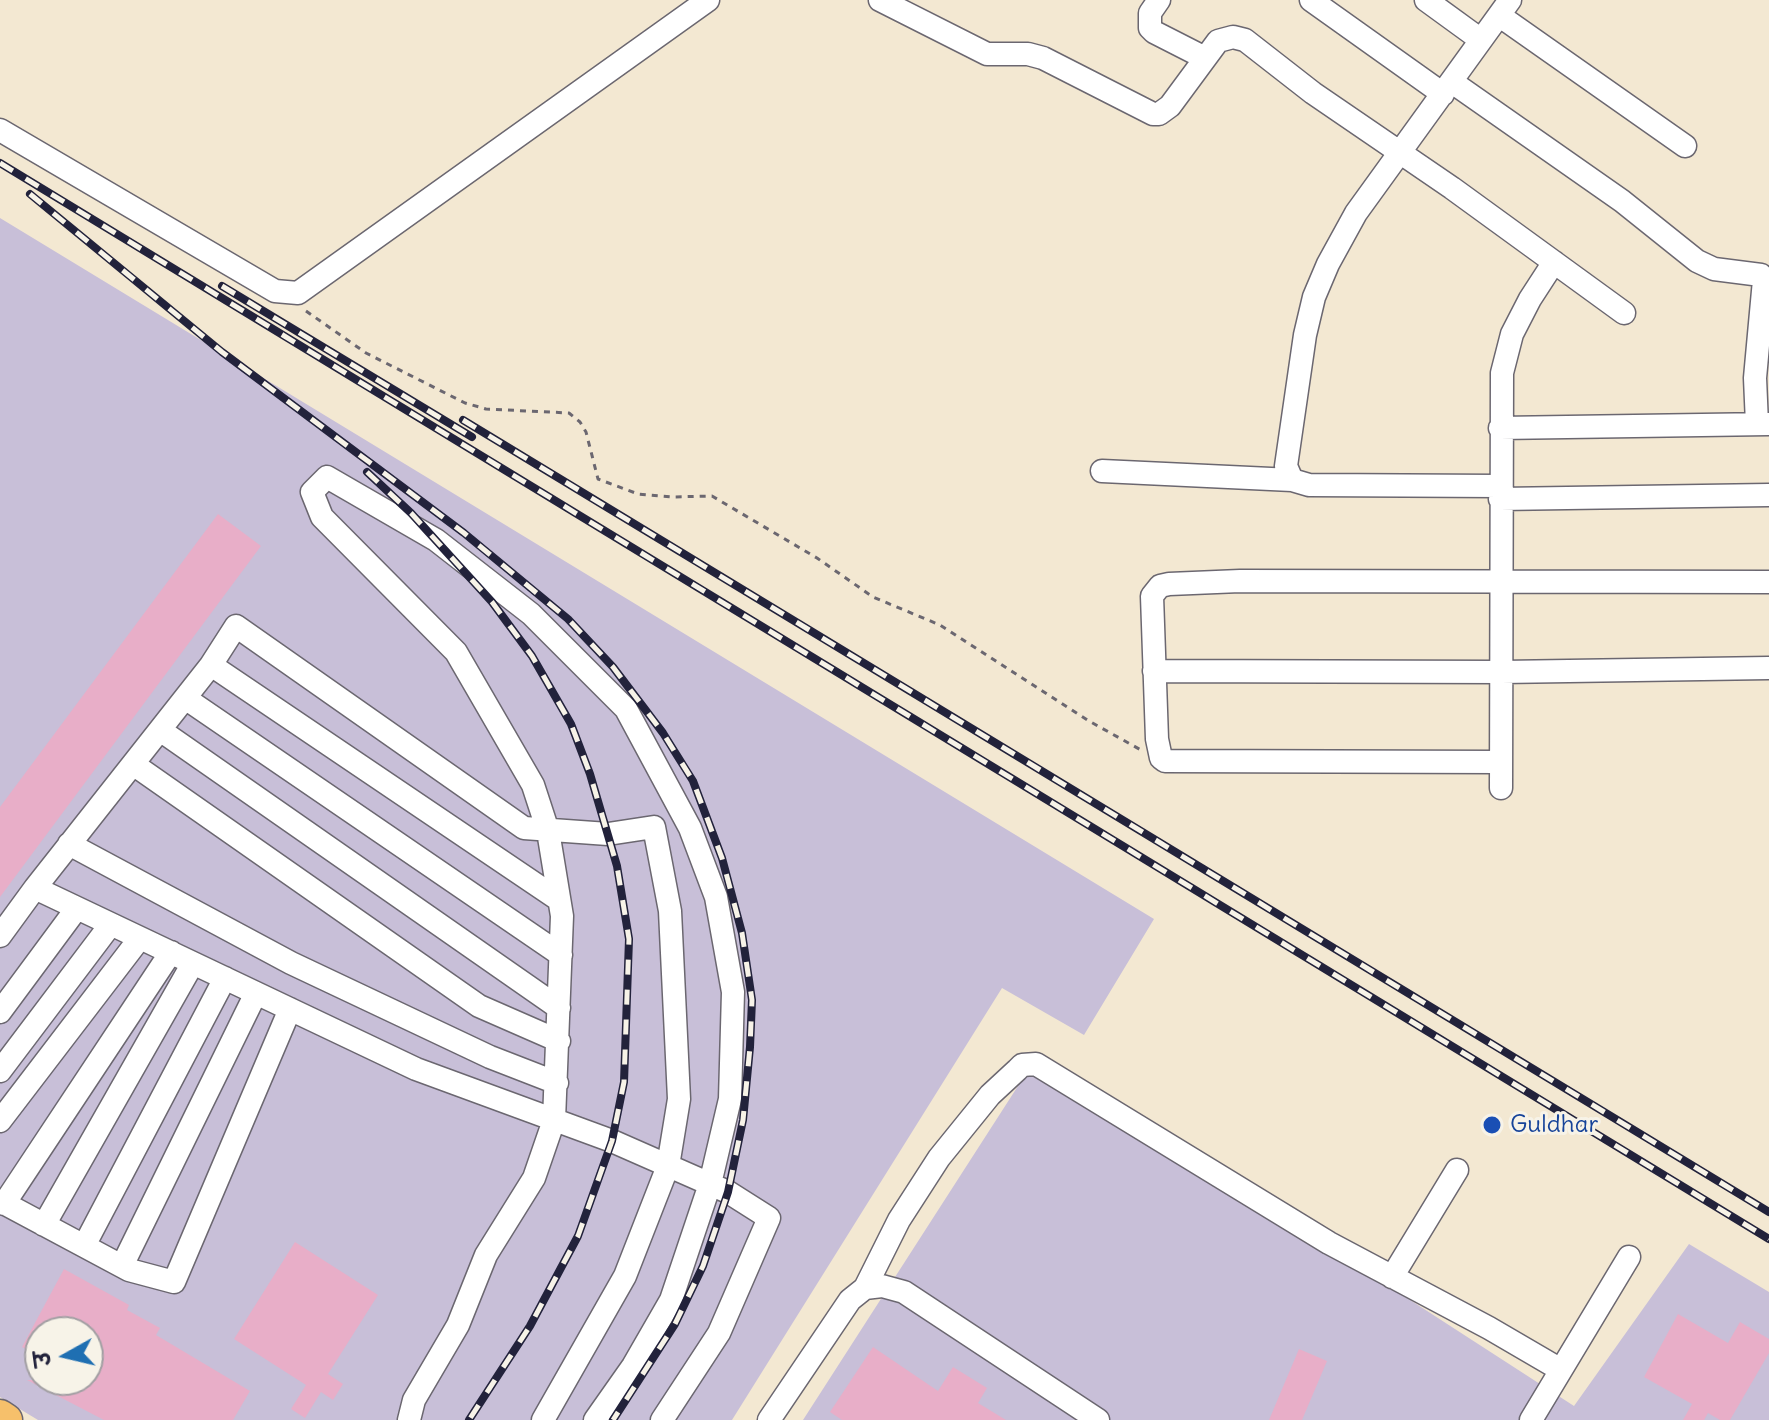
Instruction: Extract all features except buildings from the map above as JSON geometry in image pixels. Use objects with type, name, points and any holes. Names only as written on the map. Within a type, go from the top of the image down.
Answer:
[{"type":"highway","points":[[0,1416],[6,1420]]},
{"type":"street","points":[[0,130],[275,291],[298,293],[708,0]]},
{"type":"street","points":[[880,0],[987,54],[1028,54],[1043,58],[1153,114],[1159,114],[1170,106],[1218,41],[1233,37],[1245,40],[1313,93],[1624,313]]},
{"type":"street","points":[[1159,0],[1150,13],[1150,28],[1205,58]]},
{"type":"street","points":[[1311,0],[1622,201],[1697,261],[1714,269],[1761,275],[1763,284],[1755,378],[1763,424],[1500,428]]},
{"type":"street","points":[[1426,0],[1481,40]]},
{"type":"street","points":[[1292,480],[1286,466],[1305,335],[1314,297],[1356,213],[1505,8],[1685,146]]},
{"type":"street","points":[[1501,788],[1500,428],[1505,353],[1520,316],[1554,262]]},
{"type":"street","points":[[1102,471],[1292,480],[1309,485],[1500,493],[1769,495]]},
{"type":"street","points":[[409,1420],[414,1400],[458,1325],[486,1255],[534,1178],[554,1120],[562,916],[548,831],[533,785],[456,652],[322,517],[312,492],[327,477],[436,540],[531,614],[626,709],[690,828],[716,897],[733,992],[730,1099],[710,1184],[671,1300],[633,1366],[595,1420]]},
{"type":"street","points":[[1500,762],[1165,761],[1160,755],[1152,596],[1160,586],[1240,581],[1769,582]]},
{"type":"street","points":[[0,936],[211,665],[236,626],[524,828],[608,834],[654,827],[670,911],[679,1099],[668,1166],[625,1276],[543,1420]]},
{"type":"street","points":[[211,665],[559,900]]},
{"type":"street","points":[[1154,671],[1502,672],[1769,668]]},
{"type":"street","points":[[185,698],[561,955]]},
{"type":"street","points":[[160,730],[559,1008]]},
{"type":"street","points":[[133,764],[479,1006],[559,1041]]},
{"type":"street","points":[[69,844],[291,963],[490,1057],[557,1083]]},
{"type":"street","points":[[35,888],[416,1069],[668,1166],[728,1192],[769,1218],[719,1333],[662,1420]]},
{"type":"street","points":[[0,1012],[77,908]]},
{"type":"street","points":[[0,1071],[111,924]]},
{"type":"street","points":[[0,1121],[140,938]]},
{"type":"street","points":[[171,952],[2,1202],[122,1266],[174,1282],[290,1009]]},
{"type":"street","points":[[44,1225],[193,963]]},
{"type":"street","points":[[84,1246],[225,978]]},
{"type":"street","points":[[122,1266],[256,993]]},
{"type":"street","points":[[769,1420],[850,1300],[865,1288],[899,1220],[939,1158],[990,1095],[1017,1070],[1029,1064],[1036,1064],[1329,1243],[1561,1370]]},
{"type":"street","points":[[1392,1277],[1457,1170]]},
{"type":"street","points":[[1531,1420],[1629,1257]]},
{"type":"street","points":[[865,1288],[882,1286],[904,1292],[1098,1420]]},
{"type":"path","points":[[285,294],[366,353],[465,403],[486,409],[569,413],[583,427],[596,475],[603,482],[638,494],[712,496],[817,558],[873,597],[940,625],[1089,721],[1139,750],[1160,755]]},
{"type":"shaded area","points":[[0,218],[1154,919],[1084,1035],[1002,988],[732,1420],[38,1420],[0,1397]]},
{"type":"shaded area","points":[[1036,1058],[1574,1406],[1689,1244],[1769,1292],[1769,1420],[803,1420]]},
{"type":"railway","points":[[0,163],[1769,1239]]},
{"type":"railway","points":[[30,194],[222,352],[464,533],[568,619],[613,667],[663,733],[693,781],[722,858],[742,933],[752,1000],[743,1120],[728,1192],[703,1266],[675,1324],[613,1420]]},
{"type":"railway","points":[[222,286],[472,437]]},
{"type":"railway","points":[[463,420],[1769,1212]]},
{"type":"railway","points":[[367,472],[411,513],[492,602],[532,656],[571,724],[590,774],[617,866],[629,939],[624,1082],[612,1141],[578,1236],[530,1326],[469,1420]]},
{"type":"place","name":"Guldhar","points":[[1492,1125]]}]
